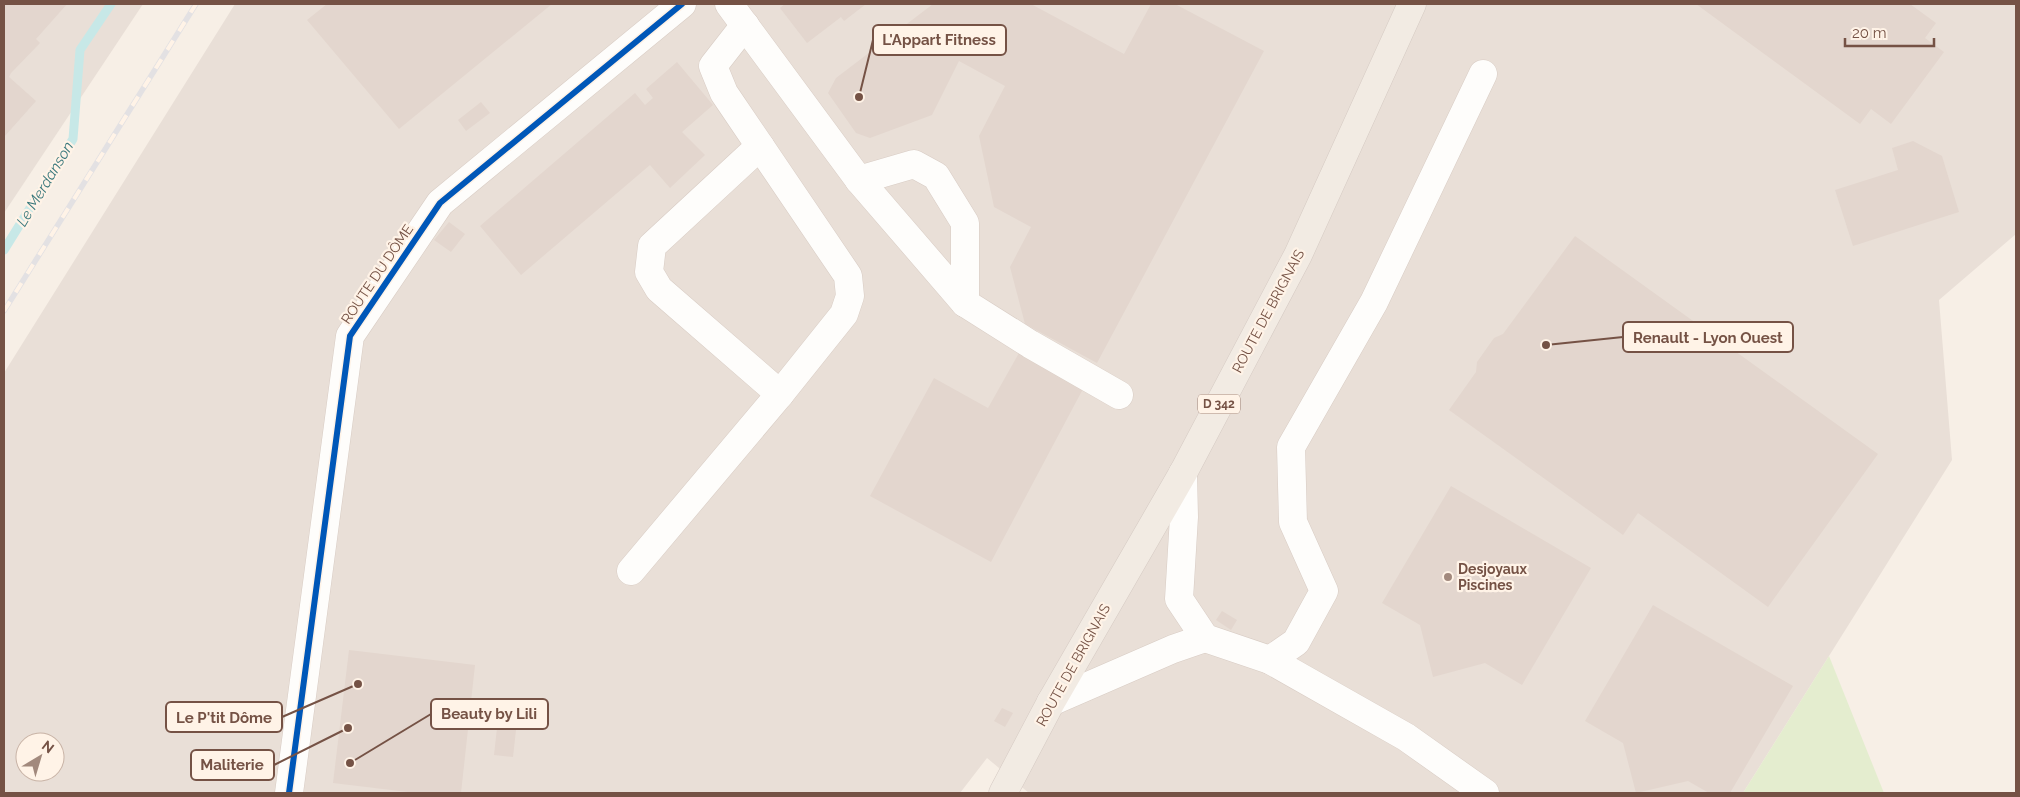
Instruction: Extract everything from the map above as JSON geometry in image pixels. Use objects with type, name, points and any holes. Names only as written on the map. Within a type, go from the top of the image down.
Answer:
[{"type":"main road","name":"ROUTE DE BRIGNAIS","points":[[1003,793],[1052,702],[1183,473],[1298,255],[1412,4]]},
{"type":"street","name":"ROUTE DU DÔME","points":[[289,793],[350,336],[440,203],[682,4]]},
{"type":"street","points":[[631,570],[780,394],[844,314],[850,296],[848,276],[724,93],[713,66],[737,14],[859,180],[965,303],[1030,344],[1119,395]]},
{"type":"street","points":[[1270,660],[1296,642],[1324,591],[1293,522],[1291,447],[1374,302],[1483,74]]},
{"type":"street","points":[[760,146],[652,246],[649,272],[659,289],[780,394]]},
{"type":"street","points":[[859,180],[914,164],[936,176],[965,224],[965,303]]},
{"type":"street","points":[[1183,473],[1184,517],[1179,599],[1205,638],[1270,660],[1406,737],[1485,793]]},
{"type":"street","points":[[1052,702],[1173,649],[1205,638]]},
{"type":"shaded area","points":[[4,4],[143,4],[4,213]]},
{"type":"shaded area","points":[[235,4],[2016,4],[2016,234],[1939,300],[1952,460],[1743,793],[1029,793],[987,758],[960,793],[4,793],[4,373]]},
{"type":"green space","points":[[1829,656],[1884,793],[1743,793]]},
{"type":"building","points":[[4,4],[67,4],[36,39],[40,43],[9,77],[36,101],[4,137]]},
{"type":"building","points":[[327,4],[552,4],[399,129],[307,20]]},
{"type":"building","points":[[785,4],[866,4],[844,21],[841,17],[807,43],[780,8]]},
{"type":"building","points":[[933,4],[1031,4],[1124,54],[1151,4],[1175,4],[1264,51],[1097,363],[1025,324],[1010,267],[1031,227],[994,207],[979,136],[1005,86],[959,61],[932,115],[870,138],[856,133],[828,93],[836,78]]},
{"type":"building","points":[[1696,4],[1910,4],[1936,23],[1925,38],[1944,52],[1891,124],[1871,109],[1860,124]]},
{"type":"building","points":[[677,62],[713,105],[682,132],[705,155],[670,188],[650,165],[521,275],[480,226],[635,93],[645,105],[653,98],[646,89]]},
{"type":"building","points":[[481,102],[490,113],[466,131],[458,120]]},
{"type":"building","points":[[1913,141],[1942,156],[1959,212],[1853,246],[1835,190],[1898,170],[1892,148]]},
{"type":"building","points":[[449,222],[465,234],[451,252],[434,240]]},
{"type":"building","points":[[1575,236],[1878,454],[1768,607],[1638,513],[1623,535],[1449,410],[1476,372],[1477,362],[1494,338],[1503,334]]},
{"type":"building","points":[[1019,353],[1084,387],[991,562],[870,496],[934,378],[988,408]]},
{"type":"building","points":[[1451,486],[1591,568],[1522,685],[1485,663],[1433,677],[1420,625],[1382,603]]},
{"type":"building","points":[[1653,605],[1793,686],[1730,793],[1709,793],[1688,781],[1636,793],[1623,743],[1585,721]]},
{"type":"building","points":[[1222,611],[1237,620],[1231,630],[1216,620]]},
{"type":"building","points":[[349,650],[475,665],[461,793],[416,793],[333,783]]},
{"type":"building","points":[[1002,708],[1013,713],[1005,727],[994,721]]},
{"type":"building","points":[[497,728],[516,730],[513,757],[494,755]]},
{"type":"waterway","name":"Le Merdanson","points":[[4,250],[73,139],[80,50],[111,4]]},
{"type":"railway","points":[[4,311],[196,4]]},
{"type":"cycle path","points":[[289,793],[350,336],[440,203],[682,4]]},
{"type":"place","name":"L'Appart Fitness","points":[[859,97]]},
{"type":"place","name":"Renault - Lyon Ouest","points":[[1546,345]]},
{"type":"place","name":"Desjoyaux Piscines","points":[[1448,577]]},
{"type":"place","name":"Le P'tit Dôme","points":[[358,684]]},
{"type":"place","name":"Maliterie","points":[[348,728]]},
{"type":"place","name":"Beauty by Lili","points":[[350,763]]}]
